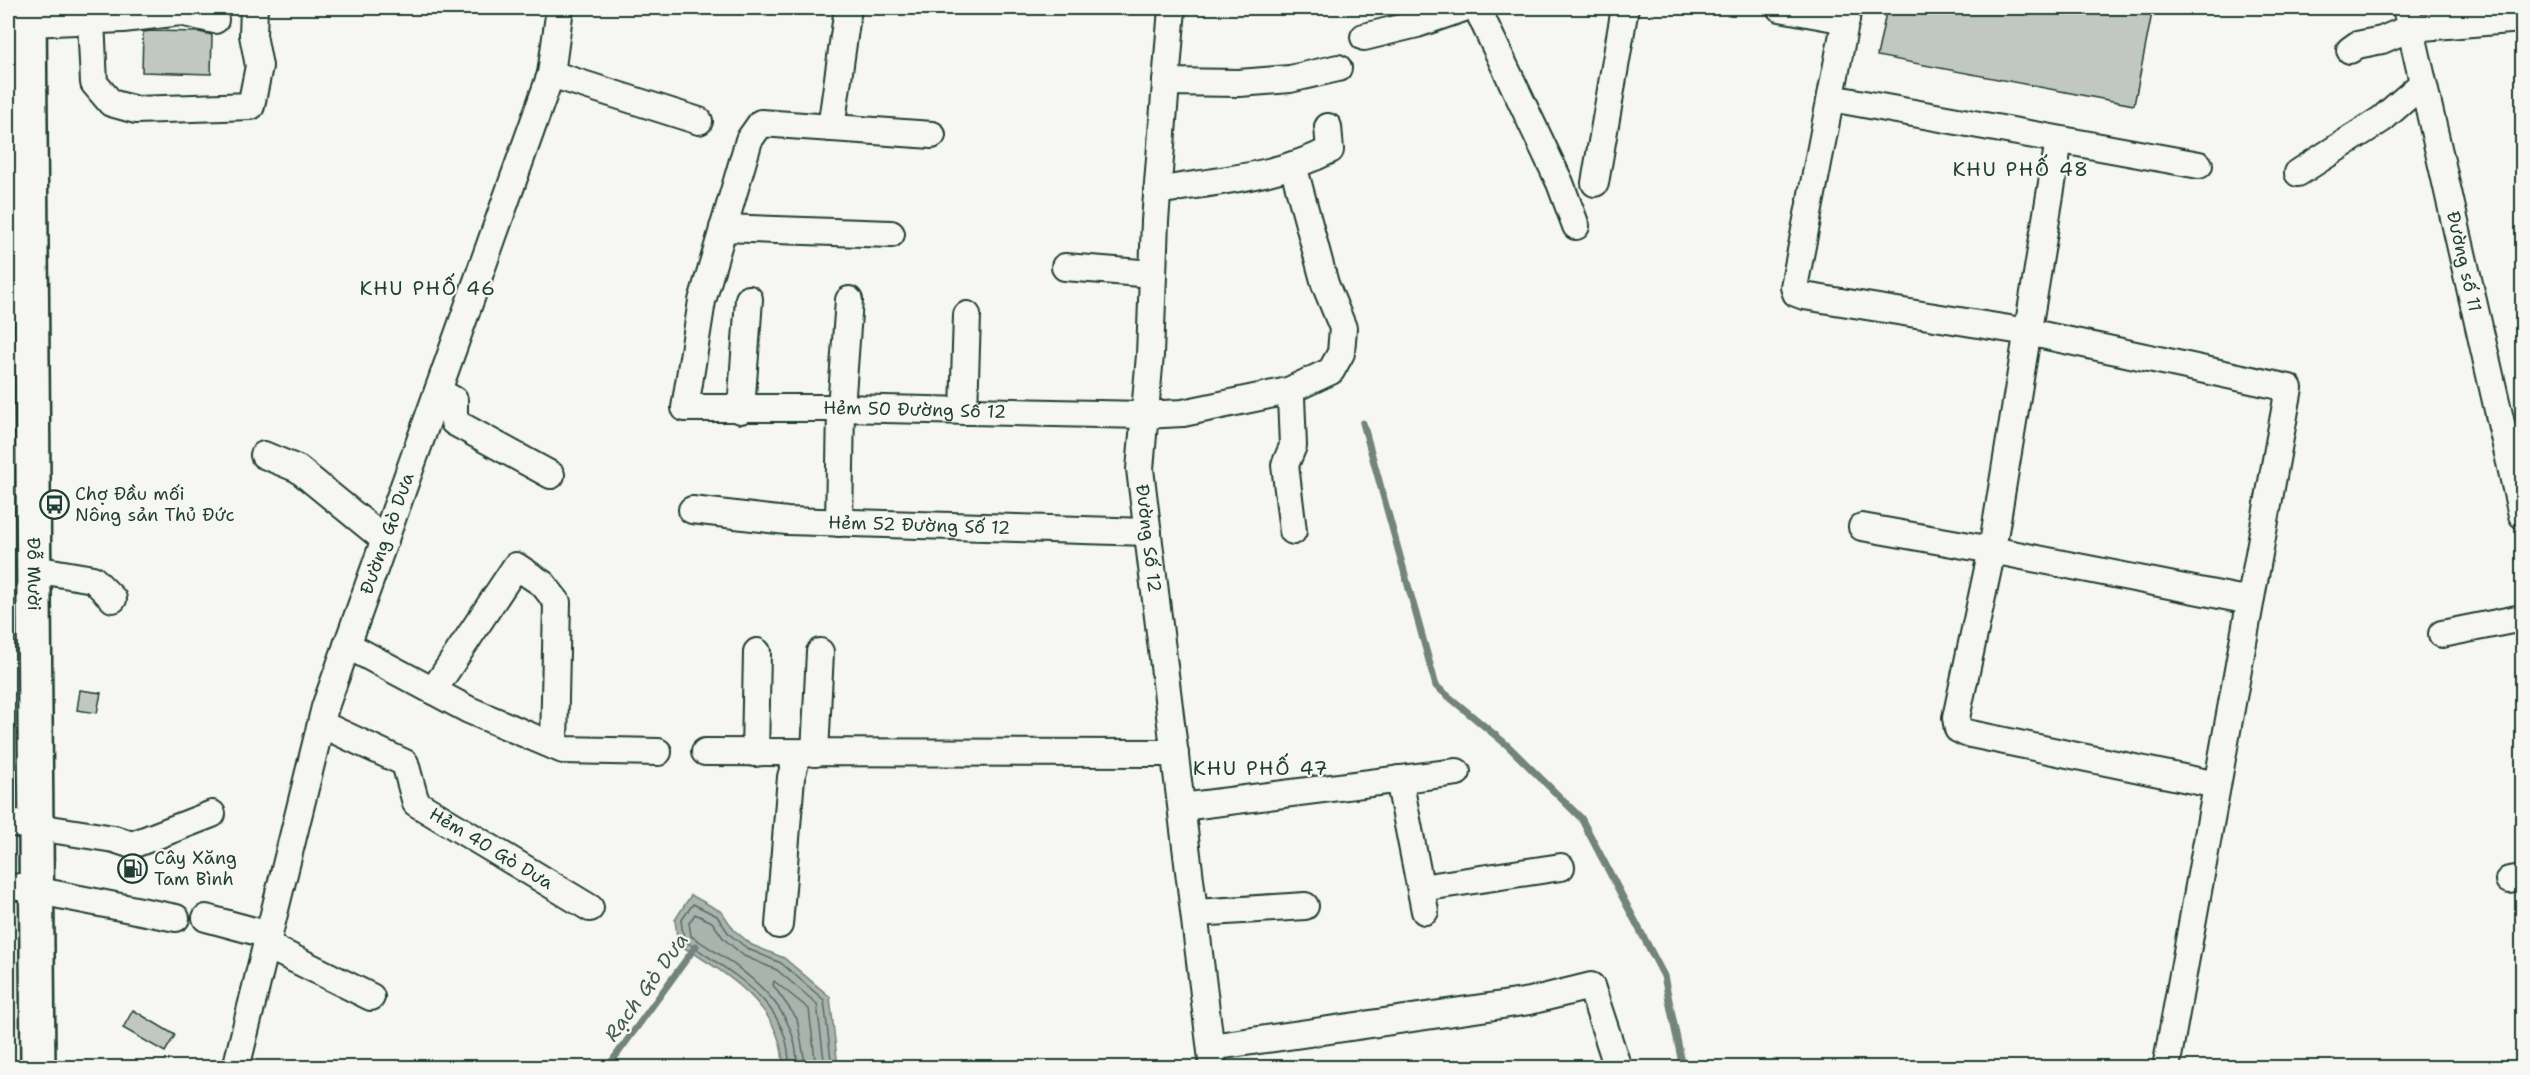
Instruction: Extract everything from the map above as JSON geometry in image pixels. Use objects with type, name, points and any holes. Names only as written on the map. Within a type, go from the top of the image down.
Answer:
[{"type":"highway","name":"Đỗ Mười","points":[[22,13],[34,569],[27,825]]},
{"type":"highway","name":"Đỗ Mười","points":[[22,13],[27,825],[28,888],[38,1068]]},
{"type":"highway","name":"Đỗ Mười","points":[[21,1068],[28,888]]},
{"type":"street","points":[[91,20],[94,83],[111,103],[136,110],[251,106],[259,66],[253,35],[254,8]]},
{"type":"street","name":"Đường Gò Dưa","points":[[236,1068],[321,724],[347,645],[551,74],[560,8]]},
{"type":"street","points":[[831,128],[848,8]]},
{"type":"street","name":"Đường Số 12","points":[[1165,8],[1167,82],[1157,191],[1150,355],[1140,469],[1212,1057]]},
{"type":"street","points":[[1364,37],[1417,24],[1464,8]]},
{"type":"street","points":[[1477,8],[1560,183],[1576,226]]},
{"type":"street","points":[[1595,183],[1625,8]]},
{"type":"street","points":[[1780,8],[1847,14],[1794,287],[1796,293],[2028,332],[2289,388],[2166,1068]]},
{"type":"street","points":[[22,13],[91,20],[180,12],[215,20]]},
{"type":"street","points":[[2350,50],[2357,45],[2382,40],[2408,18],[2523,19]]},
{"type":"street","name":"Đường số 11","points":[[2408,18],[2523,514]]},
{"type":"street","points":[[1167,82],[1239,83],[1290,79],[1338,68]]},
{"type":"street","points":[[551,74],[699,121]]},
{"type":"street","points":[[2298,173],[2382,119],[2422,84]]},
{"type":"street","points":[[1831,98],[2199,165]]},
{"type":"street","points":[[891,234],[723,228],[749,140],[760,123],[932,135]]},
{"type":"street","points":[[1157,191],[1293,165],[1330,150],[1328,127]]},
{"type":"street","points":[[2059,140],[1992,550],[1956,718],[1958,729],[1966,733],[2217,785]]},
{"type":"street","name":"Hẻm 50 Đường Số 12","points":[[723,228],[702,301],[685,408],[741,410],[841,408],[1143,415],[1184,413],[1288,391],[1331,371],[1336,366],[1341,353],[1343,327],[1325,284],[1293,165]]},
{"type":"street","points":[[1065,267],[1153,274]]},
{"type":"street","points":[[741,410],[749,299]]},
{"type":"street","points":[[838,523],[841,408],[849,300]]},
{"type":"street","points":[[964,411],[967,315]]},
{"type":"street","points":[[438,391],[454,400],[454,422],[551,475]]},
{"type":"street","points":[[1288,391],[1291,397],[1293,446],[1285,465],[1293,531]]},
{"type":"street","points":[[264,454],[298,469],[385,540]]},
{"type":"street","name":"Hẻm 52 Đường Số 12","points":[[692,510],[787,521],[1148,532]]},
{"type":"street","points":[[1862,527],[2250,601]]},
{"type":"street","points":[[433,691],[516,566],[543,584],[557,602],[554,746]]},
{"type":"street","points":[[34,569],[93,579],[113,599]]},
{"type":"street","points":[[2442,634],[2523,618]]},
{"type":"street","points":[[347,645],[469,710],[563,750],[658,753]]},
{"type":"street","points":[[755,753],[757,652]]},
{"type":"street","points":[[779,925],[791,777],[807,753],[820,652]]},
{"type":"street","name":"Hẻm 40 Gò Dưa","points":[[321,724],[405,763],[416,803],[590,908]]},
{"type":"street","points":[[705,752],[1176,753]]},
{"type":"street","points":[[1182,807],[1457,772]]},
{"type":"street","points":[[1399,779],[1423,899],[1561,867]]},
{"type":"street","points":[[27,825],[114,839],[132,845],[212,814]]},
{"type":"street","points":[[28,888],[176,918]]},
{"type":"street","points":[[1195,913],[1305,906]]},
{"type":"street","points":[[206,918],[267,940],[371,997]]},
{"type":"street","points":[[1212,1057],[1530,1001],[1591,986],[1618,1068]]},
{"type":"water","points":[[691,895],[722,912],[734,930],[752,945],[784,958],[830,997],[838,1067],[783,1067],[780,1045],[773,1026],[762,1009],[732,979],[678,944],[675,920]]},
{"type":"building","points":[[1887,8],[2153,8],[2134,105],[1877,56]]},
{"type":"building","points":[[143,32],[199,32],[212,35],[211,74],[142,72]]},
{"type":"building","points":[[80,690],[101,693],[97,713],[77,710]]},
{"type":"building","points":[[133,1010],[175,1035],[165,1052],[123,1028]]},
{"type":"waterway","points":[[1363,423],[1436,686],[1507,745],[1581,818],[1664,976],[1683,1068]]},
{"type":"waterway","name":"Rạch Gò Dưa","points":[[607,1068],[696,946]]},
{"type":"place","name":"Chợ Đầu mối Nông sản Thủ Đức","points":[[54,504]]},
{"type":"place","name":"Cây Xăng Tam Bình","points":[[133,868]]},
{"type":"district","name":"KHU PHỐ 48","points":[[2021,169]]},
{"type":"district","name":"KHU PHỐ 46","points":[[428,288]]},
{"type":"district","name":"KHU PHỐ 47","points":[[1261,768]]}]
